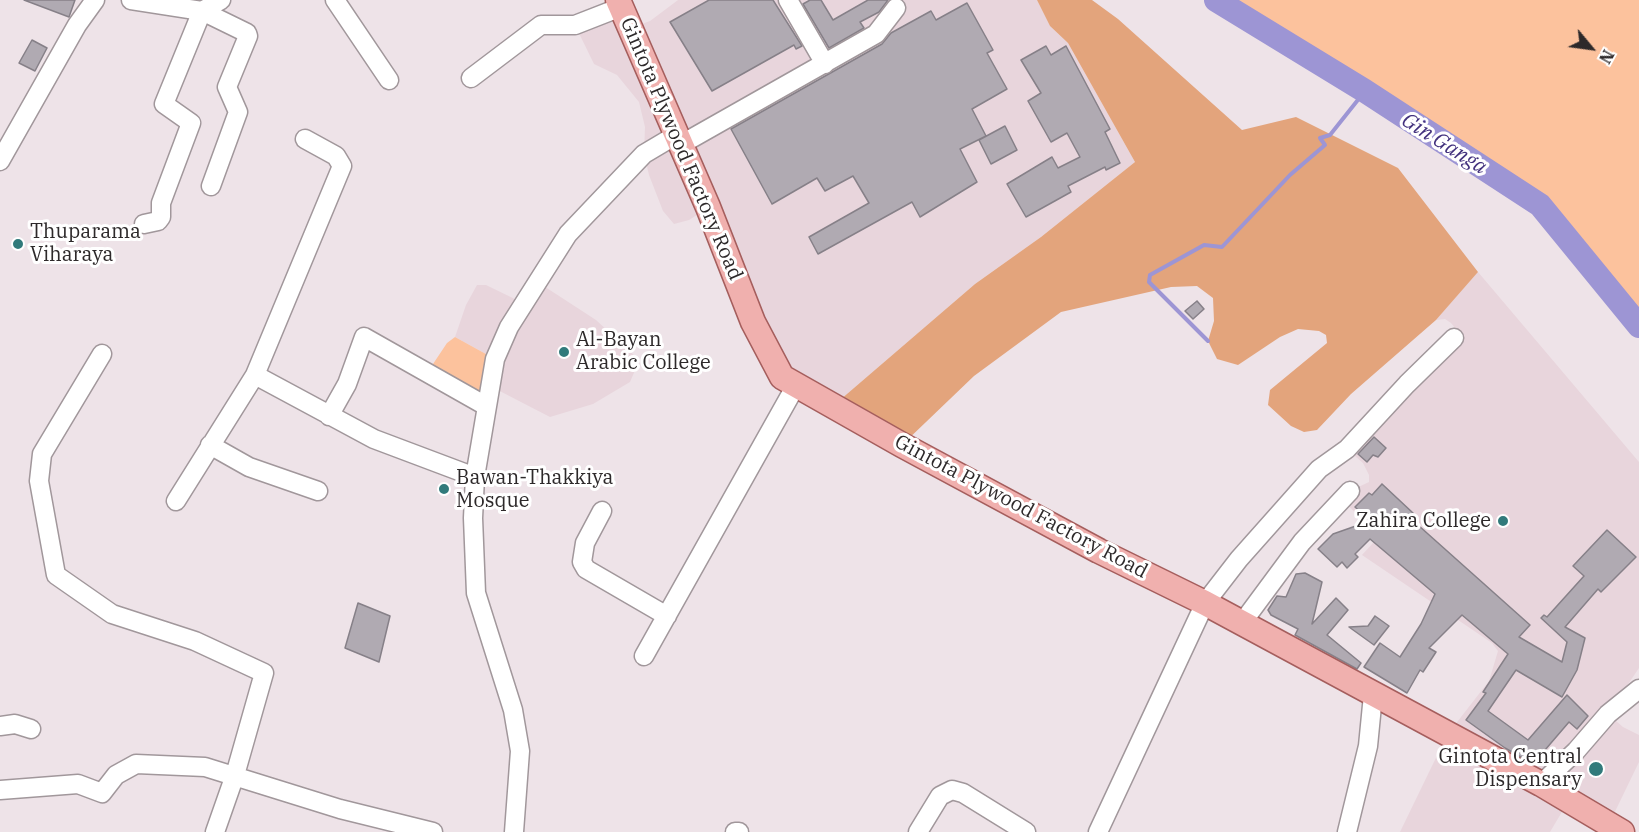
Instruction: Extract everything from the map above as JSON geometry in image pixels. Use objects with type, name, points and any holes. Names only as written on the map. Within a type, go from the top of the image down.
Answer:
[{"type":"main road","name":"Gintota Plywood Factory Road","points":[[620,4],[708,207],[753,322],[782,377],[795,387],[1099,551],[1205,603],[1541,784],[1622,832]]},
{"type":"street","points":[[0,161],[77,25],[95,0]]},
{"type":"street","points":[[131,0],[202,11],[247,33],[248,36],[227,87],[238,112],[211,186]]},
{"type":"street","points":[[144,224],[158,222],[161,217],[161,202],[191,123],[164,104],[202,11],[221,0]]},
{"type":"street","points":[[335,0],[389,80]]},
{"type":"street","points":[[788,0],[825,64]]},
{"type":"street","points":[[471,78],[541,25],[575,26],[620,4]]},
{"type":"street","points":[[514,832],[520,751],[513,710],[476,593],[473,519],[475,477],[486,406],[495,359],[509,327],[568,234],[644,154],[678,140],[825,64],[876,34],[896,8]]},
{"type":"street","points":[[176,501],[255,375],[342,166],[336,156],[305,139]]},
{"type":"street","points":[[329,416],[348,384],[364,337],[486,406]]},
{"type":"street","points":[[1098,832],[1205,603],[1239,559],[1319,469],[1347,449],[1407,384],[1454,338]]},
{"type":"street","points":[[102,354],[42,454],[39,481],[56,575],[112,614],[195,641],[264,673],[235,776],[215,832]]},
{"type":"street","points":[[255,375],[374,439],[475,477]]},
{"type":"street","points":[[644,656],[795,387]]},
{"type":"street","points":[[210,445],[249,467],[318,491]]},
{"type":"street","points":[[1242,623],[1302,542],[1350,491]]},
{"type":"street","points":[[602,511],[585,543],[582,562],[586,569],[668,616]]},
{"type":"street","points":[[1541,784],[1576,751],[1608,714],[1639,689]]},
{"type":"street","points":[[1347,832],[1368,746],[1373,695]]},
{"type":"street","points":[[0,726],[15,724],[31,729]]},
{"type":"street","points":[[0,790],[78,784],[102,793],[116,775],[136,764],[205,767],[340,809],[433,832]]},
{"type":"street","points":[[918,832],[940,796],[952,790],[963,793],[1026,832]]},
{"type":"shaded area","points":[[678,0],[1037,0],[1050,26],[1068,43],[1135,162],[1041,237],[975,284],[833,406],[795,387],[708,208],[689,220],[674,224],[663,211],[649,175],[644,154],[645,127],[639,102],[617,75],[594,64],[575,25],[621,7],[631,28],[650,21]]},
{"type":"shaded area","points":[[1037,0],[1092,0],[1118,19],[1242,130],[1296,117],[1398,168],[1478,272],[1436,320],[1351,394],[1317,430],[1304,432],[1291,426],[1268,405],[1270,390],[1327,343],[1326,335],[1319,331],[1298,329],[1280,337],[1238,365],[1217,359],[1208,341],[1214,321],[1213,298],[1197,286],[1171,287],[1061,312],[974,376],[902,445],[833,406],[975,284],[1041,237],[1135,162],[1068,43],[1050,26]]},
{"type":"shaded area","points":[[1216,0],[1639,0],[1639,326],[1540,205],[1365,91]]},
{"type":"shaded area","name":"Zahira College","points":[[1478,272],[1639,462],[1639,668],[1608,714],[1623,727],[1639,735],[1639,762],[1609,824],[1569,800],[1550,832],[1400,832],[1447,735],[1489,681],[1498,651],[1492,643],[1362,555],[1373,543],[1373,529],[1343,501],[1350,491],[1369,482],[1369,475],[1363,463],[1347,449],[1454,338],[1456,329],[1451,323],[1445,319],[1436,320]]},
{"type":"shaded area","name":"Al-Bayan Arabic College","points":[[536,281],[596,320],[636,357],[636,368],[630,382],[593,404],[550,417],[490,386],[495,359],[455,337],[466,305],[477,285],[486,285],[523,303]]},
{"type":"shaded area","points":[[455,337],[495,359],[486,406],[430,376],[433,364],[447,343]]},
{"type":"building","points":[[24,0],[75,0],[69,17]]},
{"type":"building","points":[[709,0],[773,0],[802,46],[796,49],[794,45],[712,91],[670,22]]},
{"type":"building","points":[[810,0],[821,0],[833,20],[868,0],[888,0],[879,12],[860,22],[864,28],[829,48],[803,4]]},
{"type":"building","points":[[967,3],[993,50],[987,53],[1007,89],[972,109],[986,136],[960,149],[977,182],[920,217],[912,202],[818,254],[809,237],[869,203],[853,176],[825,191],[817,178],[772,204],[731,129],[882,44],[891,33],[931,11],[936,20]]},
{"type":"building","points":[[32,40],[47,48],[35,71],[19,63]]},
{"type":"building","points":[[1046,46],[1051,55],[1066,46],[1110,129],[1105,132],[1120,163],[1106,170],[1105,167],[1068,186],[1071,192],[1026,217],[1007,184],[1052,157],[1058,168],[1080,157],[1067,133],[1051,142],[1028,101],[1041,93],[1021,60]]},
{"type":"building","points":[[1005,126],[1017,150],[991,164],[979,140]]},
{"type":"building","points":[[1197,301],[1204,309],[1193,319],[1185,311]]},
{"type":"building","points":[[1374,437],[1386,448],[1378,457],[1373,455],[1367,462],[1358,454]]},
{"type":"building","points":[[1382,484],[1413,513],[1409,517],[1530,625],[1519,637],[1562,662],[1567,642],[1541,618],[1544,615],[1547,617],[1584,576],[1573,566],[1607,530],[1636,557],[1601,592],[1598,589],[1565,627],[1585,638],[1577,670],[1562,697],[1516,670],[1488,711],[1528,740],[1567,695],[1588,716],[1577,729],[1569,722],[1533,764],[1505,748],[1466,720],[1486,693],[1483,692],[1508,654],[1462,615],[1429,648],[1436,652],[1423,672],[1420,670],[1407,693],[1364,667],[1380,643],[1400,657],[1421,624],[1435,594],[1370,539],[1355,554],[1358,557],[1347,568],[1342,562],[1337,567],[1318,549],[1333,534],[1370,521],[1355,507],[1369,493],[1372,495]]},
{"type":"building","points":[[1305,573],[1322,582],[1312,624],[1336,598],[1348,610],[1327,635],[1361,663],[1357,669],[1295,635],[1298,629],[1271,615],[1268,610],[1277,596],[1286,597],[1296,574]]},
{"type":"building","points":[[358,603],[390,616],[379,662],[345,648]]},
{"type":"building","points":[[1375,616],[1389,626],[1374,645],[1349,627],[1368,626]]},
{"type":"waterway","name":"Gin Ganga","points":[[1216,0],[1365,91],[1540,205],[1639,326]]},
{"type":"waterway","points":[[1208,341],[1149,282],[1150,275],[1204,245],[1222,247],[1290,175],[1325,145],[1320,138],[1330,135],[1365,91]]},
{"type":"place","name":"Thuparama Viharaya","points":[[18,244]]},
{"type":"place","name":"Al-Bayan Arabic College","points":[[564,352]]},
{"type":"place","name":"Bawan-Thakkiya Mosque","points":[[444,489]]},
{"type":"place","name":"Zahira College","points":[[1503,521]]},
{"type":"place","name":"Gintota Central Dispensary","points":[[1596,769]]}]
